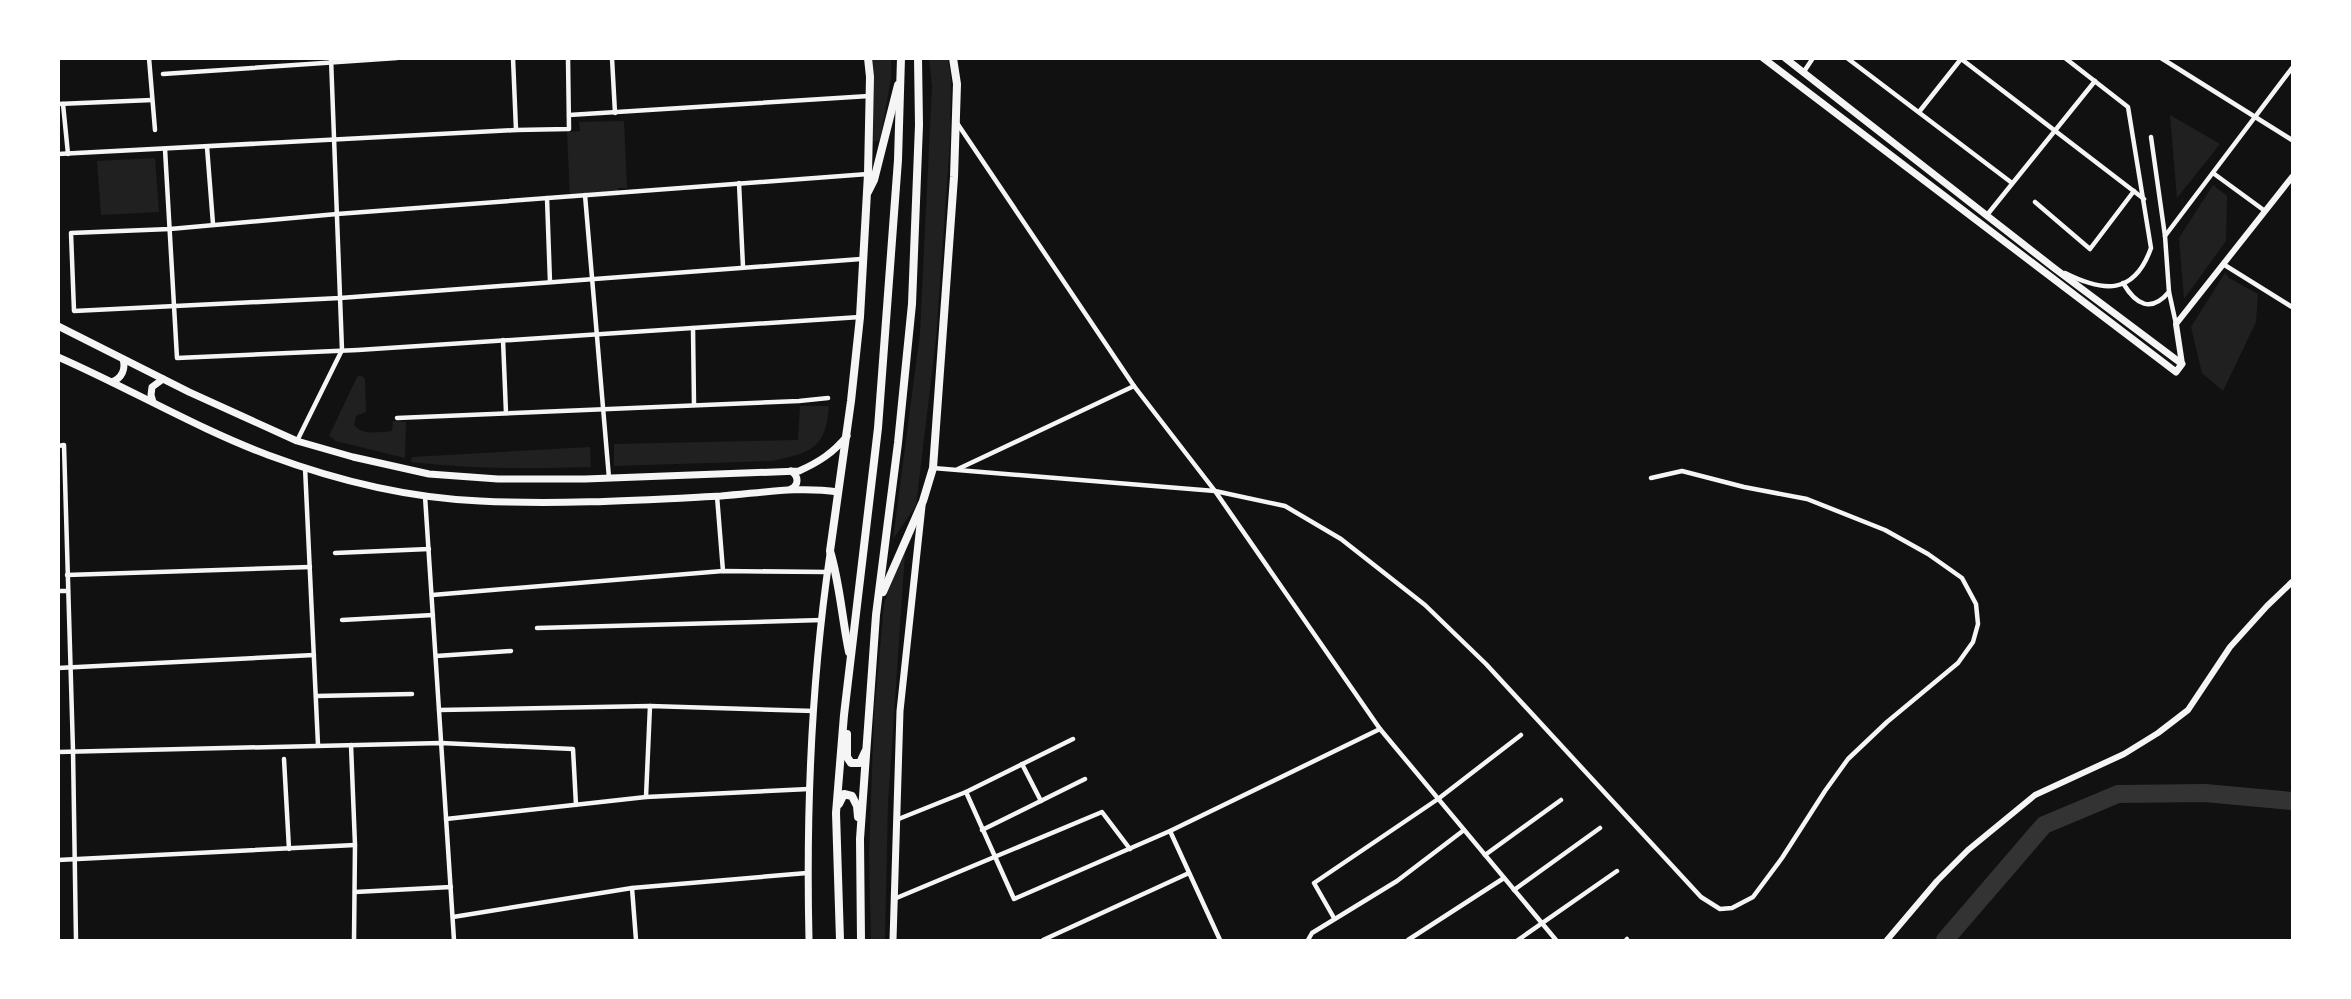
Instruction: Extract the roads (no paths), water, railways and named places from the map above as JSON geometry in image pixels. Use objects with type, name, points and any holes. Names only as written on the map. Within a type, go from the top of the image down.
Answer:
[{"type":"main road","points":[[809,940],[807,873],[814,711],[822,620],[847,436],[860,317],[861,259],[868,174],[868,58]]},
{"type":"main road","points":[[839,938],[837,813],[844,715],[879,417],[898,160],[901,58]]},
{"type":"main road","points":[[861,940],[860,839],[876,615],[898,443],[912,304],[919,125],[918,58]]},
{"type":"main road","points":[[879,599],[923,501],[933,468],[948,281],[956,121],[957,84],[953,58]]},
{"type":"main road","points":[[1763,58],[1794,84],[2176,372],[2182,364],[2054,268],[1785,58]]},
{"type":"main road","points":[[866,197],[874,180],[902,69]]},
{"type":"main road","points":[[1794,84],[1803,73]]},
{"type":"main road","points":[[1980,225],[1987,215]]},
{"type":"main road","points":[[58,326],[163,379],[297,441],[353,457],[429,474],[498,479],[609,478],[799,471],[823,459],[847,436]]},
{"type":"main road","points":[[58,357],[267,454],[348,480],[425,496],[480,501],[561,502],[717,496],[815,488],[838,492]]},
{"type":"main road","points":[[112,382],[122,374],[123,359]]},
{"type":"main road","points":[[153,402],[152,387],[163,379]]},
{"type":"main road","points":[[791,471],[798,480],[791,489]]},
{"type":"main road","points":[[893,940],[900,711],[923,501]]},
{"type":"main road","points":[[831,551],[837,572],[840,609],[851,660]]},
{"type":"main road","points":[[844,715],[847,757],[850,763],[860,763],[868,746]]},
{"type":"main road","points":[[837,813],[844,794],[855,798],[860,839]]},
{"type":"street","points":[[149,58],[155,130]]},
{"type":"street","points":[[163,74],[397,58]]},
{"type":"street","points":[[513,58],[516,130]]},
{"type":"street","points":[[58,154],[569,129],[568,58]]},
{"type":"street","points":[[612,58],[615,113]]},
{"type":"street","points":[[1803,73],[1813,58]]},
{"type":"street","points":[[1847,58],[2012,183]]},
{"type":"street","points":[[2054,268],[2094,286],[2123,283],[2132,278],[2140,269],[2151,248],[2128,107],[2065,58]]},
{"type":"street","points":[[2161,58],[2292,140]]},
{"type":"street","points":[[1919,112],[1961,59],[2144,199]]},
{"type":"street","points":[[297,441],[342,350],[331,61]]},
{"type":"street","points":[[2165,236],[2292,68]]},
{"type":"street","points":[[1987,215],[2095,81]]},
{"type":"street","points":[[570,115],[869,96]]},
{"type":"street","points":[[68,154],[61,104],[152,100]]},
{"type":"street","points":[[956,121],[1134,386],[1215,491],[1380,729],[1556,940]]},
{"type":"street","points":[[2151,137],[2165,236],[2169,292],[2182,364]]},
{"type":"street","points":[[207,147],[213,224]]},
{"type":"street","points":[[165,149],[177,358],[342,350],[860,317]]},
{"type":"street","points":[[2213,173],[2265,211]]},
{"type":"street","points":[[861,259],[340,298],[74,311],[71,233],[170,229],[337,214],[868,174]]},
{"type":"street","points":[[2176,324],[2292,177]]},
{"type":"street","points":[[739,183],[743,267]]},
{"type":"street","points":[[2035,202],[2090,249],[2134,192]]},
{"type":"street","points":[[585,195],[609,478]]},
{"type":"street","points":[[547,198],[550,282]]},
{"type":"street","points":[[2223,264],[2292,307]]},
{"type":"street","points":[[2123,283],[2130,296],[2149,305],[2158,303],[2169,292]]},
{"type":"street","points":[[693,328],[694,405]]},
{"type":"street","points":[[503,340],[506,413]]},
{"type":"street","points":[[956,470],[1134,386]]},
{"type":"street","points":[[397,418],[828,398]]},
{"type":"street","points":[[61,446],[68,575],[76,940]]},
{"type":"street","points":[[305,467],[318,745]]},
{"type":"street","points":[[933,468],[1215,491],[1285,506],[1341,538],[1406,590],[1486,664],[1701,897],[1720,909],[1732,908],[1753,897],[1848,759],[1887,722],[1958,663],[1973,642],[1978,624],[1976,604],[1962,578],[1928,554],[1885,530],[1807,499],[1743,487],[1682,471],[1651,478]]},
{"type":"street","points":[[425,496],[454,940]]},
{"type":"street","points":[[717,496],[723,571]]},
{"type":"street","points":[[58,527],[66,527]]},
{"type":"street","points":[[335,553],[429,549]]},
{"type":"street","points":[[68,575],[310,567]]},
{"type":"street","points":[[432,595],[723,571],[828,572]]},
{"type":"street","points":[[1887,940],[1937,881],[1968,850],[2035,795],[2124,754],[2158,733],[2188,710],[2230,647],[2292,582]]},
{"type":"street","points":[[58,591],[68,591]]},
{"type":"street","points":[[342,620],[433,615]]},
{"type":"street","points":[[537,628],[822,620]]},
{"type":"street","points":[[436,656],[511,651]]},
{"type":"street","points":[[58,668],[314,655]]},
{"type":"street","points":[[316,696],[412,694]]},
{"type":"street","points":[[439,710],[650,706],[814,711]]},
{"type":"street","points":[[646,797],[650,706]]},
{"type":"street","points":[[966,792],[1014,899],[1170,831],[1380,729]]},
{"type":"street","points":[[1334,918],[1314,883],[1438,799],[1521,735]]},
{"type":"street","points":[[896,820],[966,792],[1073,739]]},
{"type":"street","points":[[58,752],[441,743],[573,749],[576,805]]},
{"type":"street","points":[[351,745],[355,845],[354,940]]},
{"type":"street","points":[[284,759],[289,849]]},
{"type":"street","points":[[1022,764],[1041,801]]},
{"type":"street","points":[[982,830],[1085,779]]},
{"type":"street","points":[[446,819],[646,797],[809,789]]},
{"type":"street","points":[[1485,855],[1561,800]]},
{"type":"street","points":[[894,899],[1102,812],[1130,849]]},
{"type":"street","points":[[1514,890],[1600,828]]},
{"type":"street","points":[[1308,940],[1312,933],[1397,881],[1464,830]]},
{"type":"street","points":[[1170,831],[1220,940]]},
{"type":"street","points":[[58,860],[355,845]]},
{"type":"street","points":[[1518,940],[1617,871]]},
{"type":"street","points":[[453,917],[632,888],[807,873]]},
{"type":"street","points":[[1043,940],[1189,873]]},
{"type":"street","points":[[1408,940],[1504,878]]},
{"type":"street","points":[[355,892],[451,886]]},
{"type":"street","points":[[632,888],[636,940]]},
{"type":"waterway","points":[[1945,940],[2044,825],[2118,794],[2205,793],[2292,801]]}]
